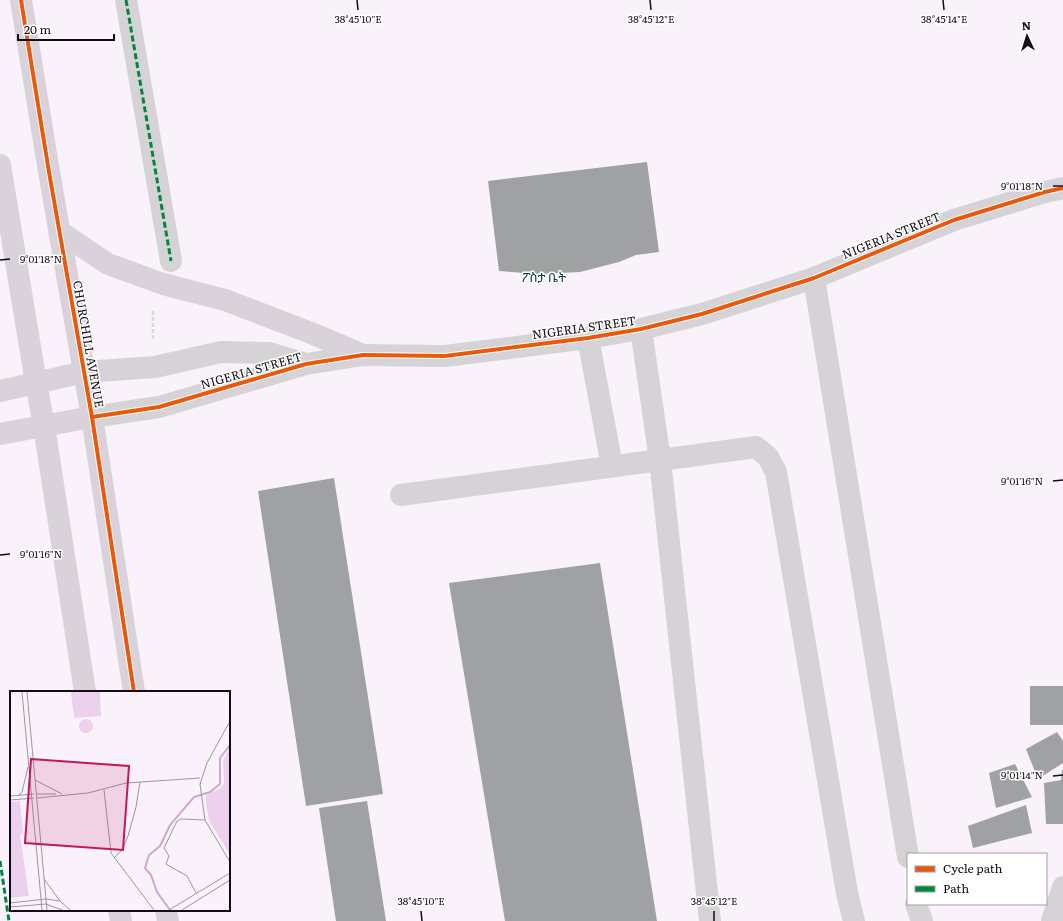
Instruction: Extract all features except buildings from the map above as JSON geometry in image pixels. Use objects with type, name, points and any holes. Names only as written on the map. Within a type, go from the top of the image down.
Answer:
[{"type":"main road","name":"CHURCHILL AVENUE","points":[[21,0],[59,231],[92,417],[134,691]]},
{"type":"main road","points":[[0,165],[44,426],[85,691]]},
{"type":"main road","points":[[59,231],[108,264],[163,284],[225,300],[363,355]]},
{"type":"main road","points":[[0,391],[84,372]]},
{"type":"main road","points":[[0,434],[92,417]]},
{"type":"main road","points":[[119,911],[121,921]]},
{"type":"main road","points":[[166,911],[168,921]]},
{"type":"street","points":[[126,0],[171,261]]},
{"type":"street","name":"NIGERIA STREET","points":[[92,417],[160,407],[306,364],[363,355],[445,356],[588,338],[641,329],[702,314],[814,278],[954,220],[1044,192],[1063,188]]},
{"type":"street","points":[[814,278],[907,853]]},
{"type":"street","points":[[641,329],[660,460],[710,921]]},
{"type":"street","points":[[588,338],[612,466]]},
{"type":"street","name":"NIGERIA STREET","points":[[84,372],[155,367],[221,352],[269,353],[306,364]]},
{"type":"street","points":[[401,496],[756,447],[768,457],[776,472],[847,893],[854,921]]},
{"type":"street","points":[[1052,921],[1063,887]]},
{"type":"street","points":[[916,905],[922,921]]},
{"type":"path","points":[[153,310],[153,342]]},
{"type":"marked path","points":[[126,0],[171,261]]},
{"type":"marked path","points":[[0,861],[9,921]]},
{"type":"cycle path","points":[[21,0],[49,172],[92,417],[134,691]]},
{"type":"cycle path","points":[[92,417],[159,407],[306,364],[363,355],[445,356],[588,338],[641,329],[702,314],[814,278],[954,220],[1045,192],[1063,188]]},
{"type":"district","name":"ፖስታ ቤት","points":[[544,276]]}]
